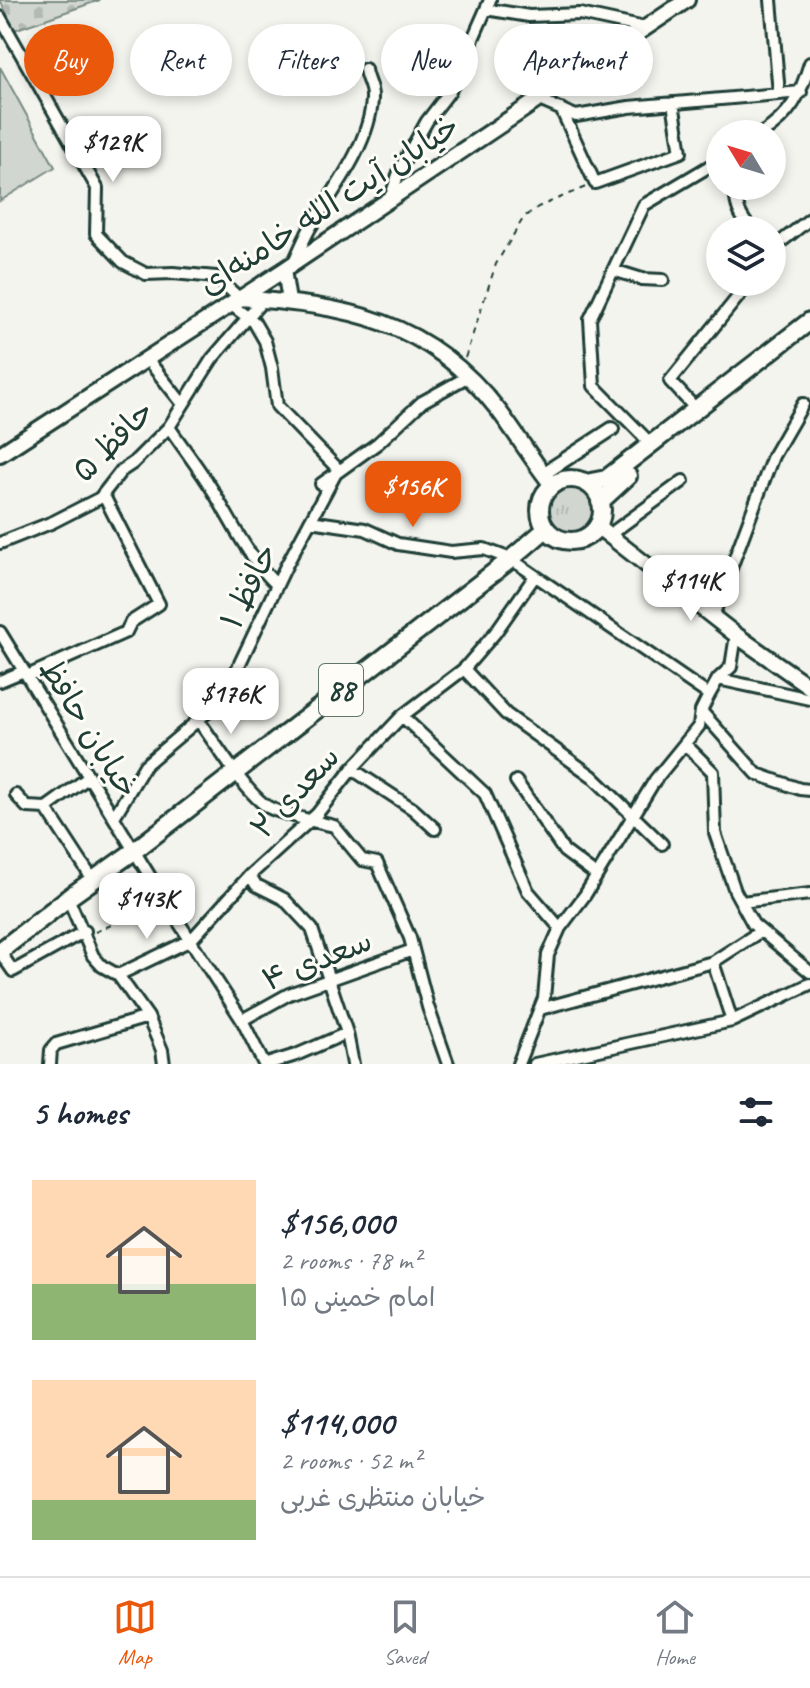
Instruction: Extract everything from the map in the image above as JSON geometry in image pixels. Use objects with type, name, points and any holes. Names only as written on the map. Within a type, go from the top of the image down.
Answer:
[{"type":"main road","name":"خیابان آیت الله خامنه‌ای","points":[[651,24],[687,0]]},
{"type":"main road","name":"خیابان آیت الله خامنه‌ای","points":[[0,454],[289,267],[545,96]]},
{"type":"main road","points":[[234,301],[289,301],[338,308],[383,321],[418,338],[464,374],[499,411],[547,480]]},
{"type":"main road","points":[[547,480],[569,479],[586,483],[606,479],[810,321]]},
{"type":"main road","points":[[600,502],[613,488],[810,334]]},
{"type":"main road","points":[[547,480],[540,511],[546,529],[562,540],[572,541],[603,530]]},
{"type":"main road","points":[[586,483],[600,502],[603,530],[736,635],[810,687]]},
{"type":"main road","name":"88","points":[[0,952],[546,529]]},
{"type":"street","points":[[771,0],[779,94]]},
{"type":"street","points":[[390,199],[400,169],[413,145],[450,91],[488,4],[529,16],[580,14],[626,24]]},
{"type":"street","points":[[0,17],[97,188],[96,234],[123,262],[146,274],[216,277],[254,322],[265,341],[277,406],[336,467],[336,473]]},
{"type":"street","points":[[782,120],[801,92],[810,63]]},
{"type":"street","points":[[289,301],[289,267],[350,162],[370,114],[372,88],[365,69]]},
{"type":"street","points":[[539,100],[576,116],[673,103],[801,92]]},
{"type":"street","points":[[561,109],[595,183],[681,152],[673,103]]},
{"type":"street","points":[[651,444],[594,386],[590,319],[644,205],[706,168]]},
{"type":"street","points":[[786,237],[810,219]]},
{"type":"street","points":[[613,270],[642,279],[663,280]]},
{"type":"street","points":[[696,409],[670,381],[739,296]]},
{"type":"street","name":"حافظ ۵","points":[[0,543],[53,522],[100,498],[121,471],[169,427],[212,359],[263,300]]},
{"type":"street","points":[[147,359],[182,403]]},
{"type":"street","points":[[321,484],[378,443],[422,402],[464,374]]},
{"type":"street","points":[[713,616],[773,456],[808,405]]},
{"type":"street","points":[[169,427],[214,492],[226,518],[261,570],[277,585]]},
{"type":"street","points":[[547,480],[612,429]]},
{"type":"street","name":"حافظ ۱","points":[[114,817],[145,765],[223,699],[277,585],[336,473]]},
{"type":"street","points":[[603,530],[683,481]]},
{"type":"street","points":[[0,681],[26,674],[126,632],[131,622],[159,604],[103,494]]},
{"type":"street","points":[[310,521],[365,529],[398,544],[451,552],[484,549],[511,559],[709,695]]},
{"type":"street","name":"سعدی ۲","points":[[191,940],[250,875],[317,814],[352,769],[402,716],[464,669],[495,633],[535,576]]},
{"type":"street","name":"خیابان حافظ","points":[[0,632],[242,1020],[266,1064]]},
{"type":"street","points":[[518,1064],[544,998],[548,955],[560,928],[655,780],[699,726],[701,711],[709,695],[718,679],[731,667],[736,635]]},
{"type":"street","points":[[464,669],[506,714],[592,776],[662,844]]},
{"type":"street","points":[[718,679],[810,699]]},
{"type":"street","points":[[701,711],[757,774],[810,790]]},
{"type":"street","points":[[402,716],[485,794],[528,891],[560,928]]},
{"type":"street","points":[[198,720],[265,805],[308,821],[334,826],[362,860],[377,863],[413,950],[448,1064]]},
{"type":"street","points":[[685,744],[713,772],[715,833],[741,902],[753,924],[810,972]]},
{"type":"street","points":[[352,769],[413,809],[435,829]]},
{"type":"street","points":[[16,795],[27,807],[46,808],[89,777]]},
{"type":"street","points":[[516,781],[564,851],[596,875]]},
{"type":"street","points":[[46,808],[93,880]]},
{"type":"street","points":[[250,875],[256,885],[284,899],[312,929],[347,1033],[353,1064]]},
{"type":"street","points":[[741,902],[810,894]]},
{"type":"street","points":[[68,898],[93,956],[102,966],[118,975],[148,1017],[162,1050],[164,1064]]},
{"type":"street","points":[[540,1009],[713,962],[761,931]]},
{"type":"street","points":[[0,952],[13,971],[86,934]]},
{"type":"street","points":[[118,975],[191,940]]},
{"type":"street","name":"سعدی ۴","points":[[242,1020],[289,994],[413,950]]},
{"type":"street","points":[[713,962],[732,1021]]},
{"type":"street","points":[[535,1064],[732,1021],[810,984]]},
{"type":"street","points":[[50,1064],[51,1050],[56,1044],[148,1017]]},
{"type":"street","points":[[266,1064],[347,1033]]},
{"type":"path","points":[[464,374],[496,264],[524,217],[538,207],[607,179]]},
{"type":"path","points":[[86,934],[165,901]]},
{"type":"green space","points":[[0,0],[100,0],[24,24],[14,30]]},
{"type":"green space","points":[[0,67],[55,167],[0,201]]},
{"type":"green space","points":[[570,484],[588,492],[596,510],[588,528],[570,536],[552,528],[544,510],[552,492]]}]
